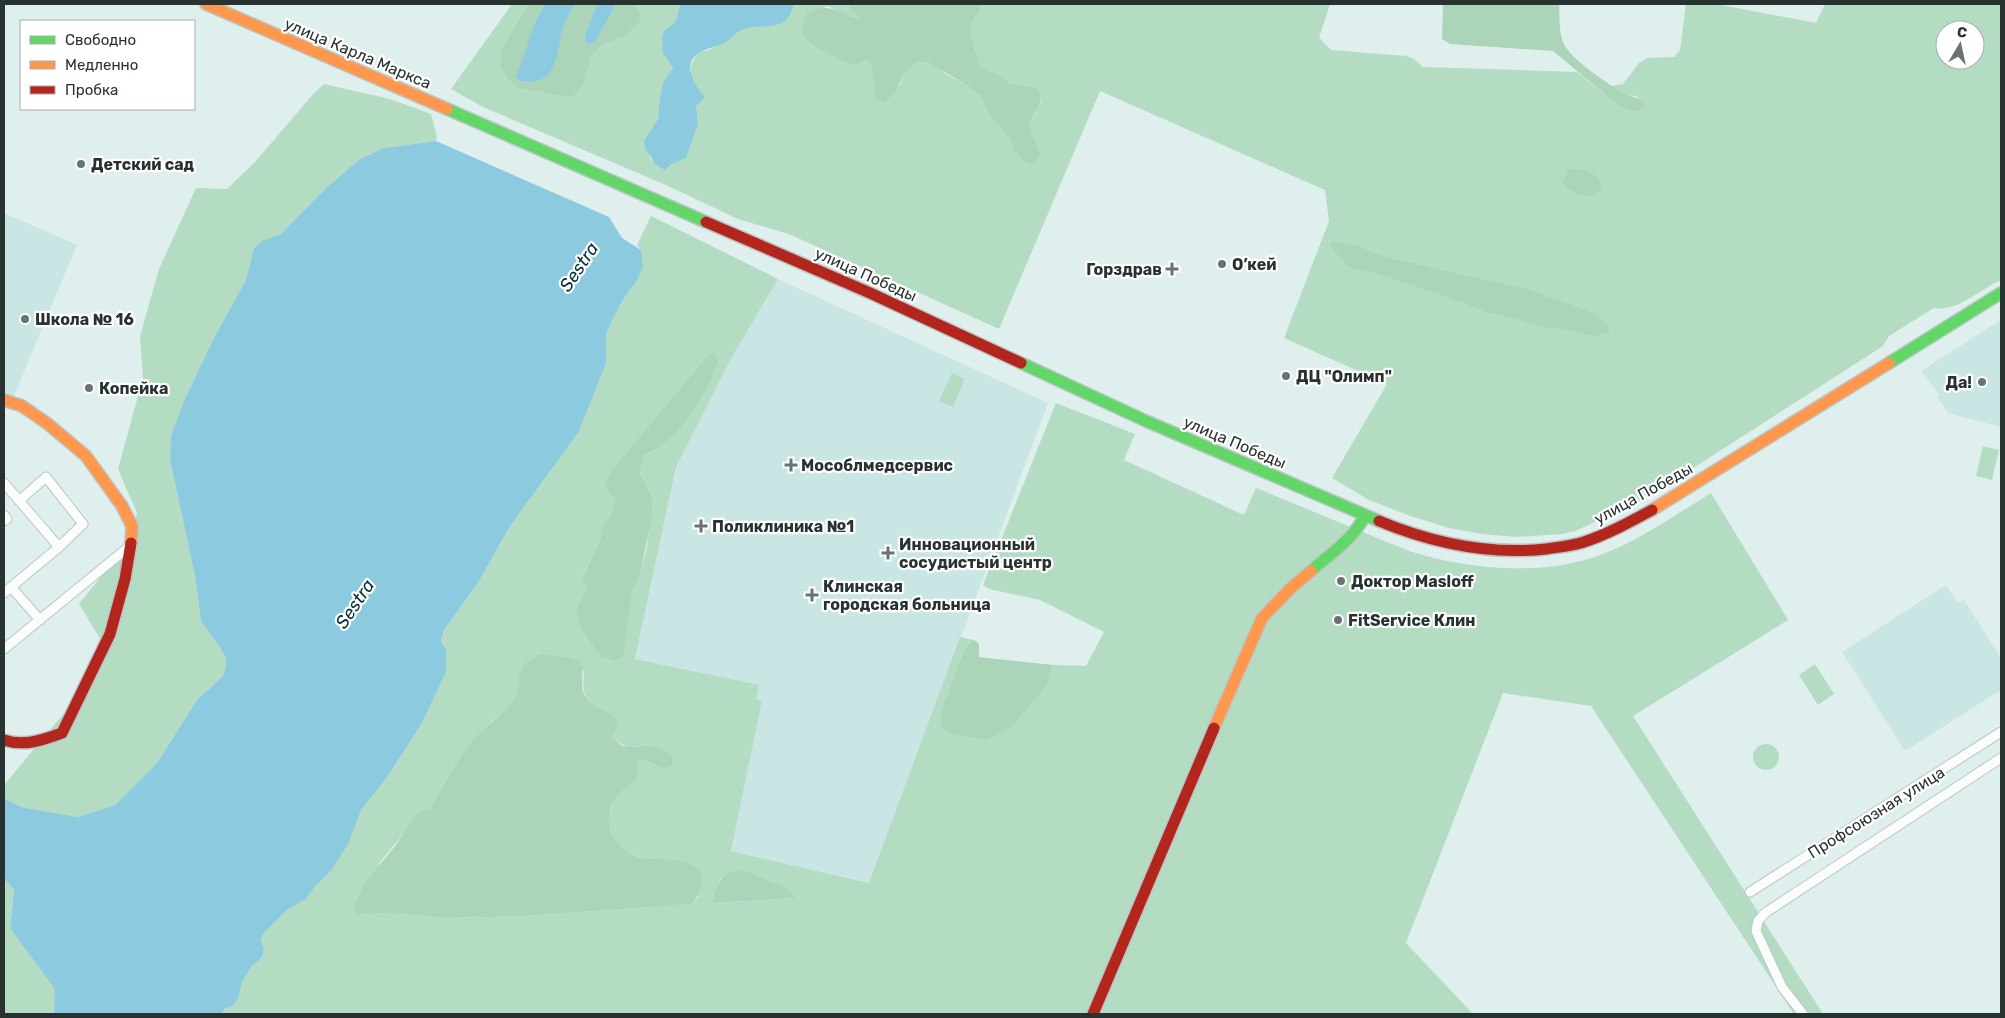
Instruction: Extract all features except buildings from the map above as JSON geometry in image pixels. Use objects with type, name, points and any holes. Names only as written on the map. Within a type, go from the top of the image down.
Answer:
[{"type":"street","name":"улица Карла Маркса","points":[[206,4],[443,106]]},
{"type":"street","name":"улица Победы","points":[[443,106],[870,293],[1146,421],[1365,515],[1430,538],[1484,550],[1524,551],[1563,547],[1595,538],[1656,508],[2001,293]]},
{"type":"street","points":[[4,400],[22,406],[48,424],[86,456],[122,506],[132,526],[131,546],[125,579],[110,634],[62,732],[37,742],[10,743],[4,740]]},
{"type":"street","points":[[19,501],[46,477],[83,524],[59,547],[7,590],[40,620]]},
{"type":"street","points":[[4,483],[59,547]]},
{"type":"street","points":[[4,515],[7,519],[4,522]]},
{"type":"street","points":[[1093,1014],[1262,618],[1292,587],[1350,538],[1360,526],[1365,515]]},
{"type":"street","points":[[4,648],[131,546]]},
{"type":"street","name":"Профсоюзная улица","points":[[1750,892],[2001,732]]},
{"type":"street","points":[[1803,1014],[1782,987],[1756,931],[1758,921],[1765,913],[2001,758]]},
{"type":"shaded area","name":"Школа № 16","points":[[4,213],[77,245],[13,398],[4,393]]},
{"type":"shaded area","name":"Клинская городская больница","points":[[778,279],[1048,403],[870,883],[731,851],[762,701],[635,659],[676,467],[732,357]]},
{"type":"shaded area","points":[[2001,320],[2001,427],[1948,413],[1937,397],[1940,395],[1921,371]]},
{"type":"shaded area","points":[[1946,585],[1958,603],[1964,600],[2001,658],[2001,690],[1905,751],[1842,652]]},
{"type":"green space","points":[[512,4],[528,4],[501,50],[501,67],[506,77],[518,88],[562,96],[574,96],[583,86],[592,55],[603,45],[626,36],[640,22],[641,15],[634,4],[680,4],[676,21],[668,28],[673,68],[662,91],[654,128],[644,145],[654,164],[665,169],[686,158],[698,125],[696,106],[704,97],[691,75],[691,66],[695,57],[700,52],[709,50],[745,28],[791,12],[794,4],[847,4],[862,19],[845,15],[828,6],[806,14],[802,30],[830,54],[855,66],[867,60],[873,73],[875,98],[899,86],[905,72],[918,62],[928,62],[968,86],[980,96],[990,117],[1011,140],[1014,150],[1023,161],[1031,121],[1041,102],[1033,87],[1010,83],[1003,77],[980,66],[971,38],[971,27],[983,4],[1330,4],[1319,38],[1331,50],[1406,56],[1414,59],[1423,67],[1577,72],[1620,107],[1630,111],[1639,97],[1625,94],[1612,86],[1623,84],[1639,63],[1647,58],[1674,57],[1680,50],[1686,4],[1716,4],[1816,23],[1825,4],[2001,4],[2001,280],[1952,307],[1934,308],[1889,336],[1883,346],[1673,481],[1628,507],[1575,531],[1562,534],[1515,537],[1482,534],[1449,528],[1410,516],[1369,500],[1332,478],[1387,384],[1284,338],[1329,221],[1325,190],[1100,91],[999,329],[789,234],[738,219],[666,185],[483,107],[451,89]]},
{"type":"green space","points":[[528,4],[545,4],[533,27],[525,57],[516,75],[525,82],[535,81],[549,71],[556,55],[564,26],[575,4],[597,4],[584,38],[586,43],[591,44],[596,41],[616,4],[634,4],[641,15],[640,22],[626,36],[603,45],[592,55],[583,86],[574,96],[562,96],[518,88],[506,77],[501,67],[501,50]]},
{"type":"green space","points":[[847,4],[983,4],[971,27],[971,38],[980,66],[1003,77],[1010,83],[1033,87],[1039,91],[1040,102],[1030,126],[1040,153],[1034,164],[1023,161],[1014,150],[1011,140],[990,117],[980,96],[968,86],[928,62],[918,62],[905,72],[894,94],[883,103],[875,98],[873,73],[867,60],[855,66],[840,60],[817,47],[801,30],[806,14],[822,8],[834,9],[861,19]]},
{"type":"green space","points":[[1443,4],[1559,4],[1561,36],[1570,52],[1599,77],[1622,92],[1640,99],[1645,104],[1640,110],[1630,111],[1620,107],[1553,51],[1450,44],[1442,39]]},
{"type":"green space","points":[[324,84],[390,99],[431,114],[437,137],[436,141],[384,148],[324,190],[281,234],[262,241],[254,248],[246,280],[216,334],[186,399],[170,460],[195,576],[201,620],[222,649],[226,658],[226,667],[222,677],[197,700],[157,763],[115,805],[78,817],[21,807],[4,798],[4,785],[71,705],[102,642],[79,604],[131,539],[137,513],[118,469],[143,378],[140,336],[159,269],[196,188],[227,189],[256,161],[314,93]]},
{"type":"green space","points":[[1569,169],[1593,174],[1600,181],[1602,187],[1593,196],[1572,191],[1563,182]]},
{"type":"green space","points":[[651,216],[778,279],[732,357],[676,467],[635,659],[759,685],[756,699],[762,701],[731,851],[869,883],[960,637],[974,640],[965,648],[940,713],[966,737],[987,740],[1012,727],[1047,686],[1053,665],[1086,666],[1104,632],[1040,600],[989,589],[983,585],[1056,403],[1135,434],[1124,460],[1244,515],[1256,488],[1409,551],[1434,558],[1486,567],[1539,568],[1591,558],[1640,537],[1711,493],[1788,620],[1633,716],[1823,1014],[1794,1014],[1591,706],[1503,693],[1406,943],[1473,1014],[220,1014],[225,1009],[234,1005],[239,996],[242,982],[252,966],[262,957],[264,949],[261,940],[263,934],[288,909],[305,900],[330,872],[361,810],[388,776],[422,723],[446,672],[446,649],[441,642],[444,630],[479,581],[510,526],[539,484],[606,363],[606,333],[622,301],[636,282],[641,250],[637,245]],"holes":[[[709,354],[656,449],[643,457],[640,474],[652,497],[647,547],[640,576],[600,656],[595,647],[585,595],[587,588],[582,577],[600,541],[602,527],[609,518],[615,500],[614,467]],[[584,671],[583,685],[588,700],[612,715],[619,723],[612,737],[629,747],[648,745],[655,765],[643,760],[637,763],[631,776],[616,795],[611,811],[612,834],[617,844],[624,851],[634,855],[657,860],[680,861],[699,897],[690,904],[526,916],[448,918],[388,913],[356,915],[380,862],[422,811],[430,809],[455,765],[492,721],[515,701],[519,685],[519,674]],[[720,879],[786,888],[797,898],[712,903]]]},
{"type":"green space","points":[[1335,241],[1357,246],[1385,257],[1526,289],[1594,313],[1610,327],[1608,333],[1596,336],[1558,328],[1543,327],[1522,320],[1489,313],[1379,274],[1349,267],[1329,245]]},
{"type":"green space","points":[[714,353],[718,359],[715,368],[694,408],[671,437],[643,457],[640,474],[652,497],[652,515],[640,576],[632,592],[623,656],[615,661],[600,656],[582,629],[576,611],[587,588],[582,578],[600,541],[602,527],[609,518],[615,500],[607,489],[606,481],[614,467],[709,354]]},
{"type":"green space","points":[[952,373],[965,379],[953,407],[939,401]]},
{"type":"green space","points":[[1983,446],[1999,450],[1992,480],[1976,476]]},
{"type":"green space","points":[[974,640],[979,644],[979,657],[1053,665],[1047,686],[1012,727],[987,740],[954,735],[942,729],[940,713],[965,648]]},
{"type":"green space","points":[[540,654],[580,661],[583,692],[590,702],[616,718],[619,723],[612,737],[622,746],[648,745],[663,749],[673,757],[672,765],[664,768],[643,760],[637,763],[637,779],[620,793],[613,802],[610,816],[611,830],[617,842],[630,854],[637,857],[683,862],[691,864],[701,871],[702,880],[697,897],[691,904],[526,916],[448,918],[388,913],[356,915],[355,904],[366,881],[395,846],[416,815],[430,809],[455,765],[473,740],[514,701],[519,685],[519,674],[526,663]]},
{"type":"green space","points":[[1815,664],[1834,694],[1818,705],[1799,675]]},
{"type":"green space","points":[[1766,744],[1775,748],[1779,757],[1775,766],[1766,770],[1757,766],[1753,757],[1757,748]]},
{"type":"green space","points":[[743,870],[786,888],[797,898],[712,903],[721,880],[729,873]]},
{"type":"green space","points":[[4,878],[14,890],[10,928],[56,989],[54,1014],[4,1014]]},
{"type":"water","points":[[545,4],[575,4],[564,26],[555,62],[547,76],[531,82],[523,81],[516,78],[516,75],[524,57],[533,27]]},
{"type":"water","points":[[597,4],[616,4],[596,41],[591,44],[586,43],[584,38]]},
{"type":"water","points":[[680,4],[794,4],[788,17],[782,23],[744,29],[724,43],[702,51],[694,58],[690,69],[697,87],[705,97],[696,106],[698,125],[686,158],[670,165],[665,170],[654,164],[645,149],[644,141],[658,119],[664,81],[673,68],[663,53],[662,38],[664,31],[676,21]]},
{"type":"water","name":"Sestra","points":[[436,141],[609,217],[622,238],[641,250],[643,267],[636,282],[622,301],[606,333],[606,363],[579,431],[510,526],[479,581],[444,630],[441,642],[446,649],[446,672],[422,723],[388,776],[361,810],[348,844],[330,872],[305,900],[288,909],[263,934],[261,940],[264,949],[262,957],[252,966],[242,982],[239,996],[234,1005],[225,1009],[220,1014],[54,1014],[55,989],[10,928],[14,890],[4,878],[4,798],[21,807],[78,817],[115,805],[157,763],[197,700],[222,677],[226,667],[226,658],[201,621],[195,576],[170,460],[171,436],[185,399],[216,334],[246,280],[254,248],[262,241],[281,234],[324,190],[359,160],[384,148]]},
{"type":"traffic: fast","points":[[447,109],[706,222]]},
{"type":"traffic: fast","points":[[1889,363],[2001,293]]},
{"type":"traffic: fast","points":[[1021,363],[1146,421],[1379,521]]},
{"type":"traffic: fast","points":[[1311,571],[1348,539],[1365,515]]},
{"type":"traffic: slow","points":[[206,4],[447,109]]},
{"type":"traffic: slow","points":[[1652,510],[1889,363]]},
{"type":"traffic: slow","points":[[4,400],[22,406],[48,424],[86,456],[122,506],[132,526],[131,543]]},
{"type":"traffic: slow","points":[[1214,728],[1262,618],[1292,587],[1311,571]]},
{"type":"traffic: jam","points":[[706,222],[870,293],[1021,363]]},
{"type":"traffic: jam","points":[[1379,521],[1419,536],[1461,546],[1482,549],[1525,550],[1561,547],[1584,542],[1610,532],[1652,510]]},
{"type":"traffic: jam","points":[[4,740],[26,743],[62,733],[110,634],[125,579],[131,543]]},
{"type":"traffic: jam","points":[[1093,1014],[1214,728]]},
{"type":"place","name":"Детский сад","points":[[81,164]]},
{"type":"place","name":"О’кей","points":[[1222,264]]},
{"type":"place","name":"Горздрав","points":[[1172,269]]},
{"type":"place","name":"Школа № 16","points":[[25,319]]},
{"type":"place","name":"ДЦ \"Олимп\"","points":[[1286,376]]},
{"type":"place","name":"Да!","points":[[1982,382]]},
{"type":"place","name":"Копейка","points":[[89,388]]},
{"type":"place","name":"Мособлмедсервис","points":[[791,465]]},
{"type":"place","name":"Поликлиника №1","points":[[701,526]]},
{"type":"place","name":"Инновационный сосудистый центр","points":[[888,553]]},
{"type":"place","name":"Доктор Masloff","points":[[1341,581]]},
{"type":"place","name":"Клинская городская больница","points":[[812,595]]},
{"type":"place","name":"FitService Клин","points":[[1338,620]]}]
